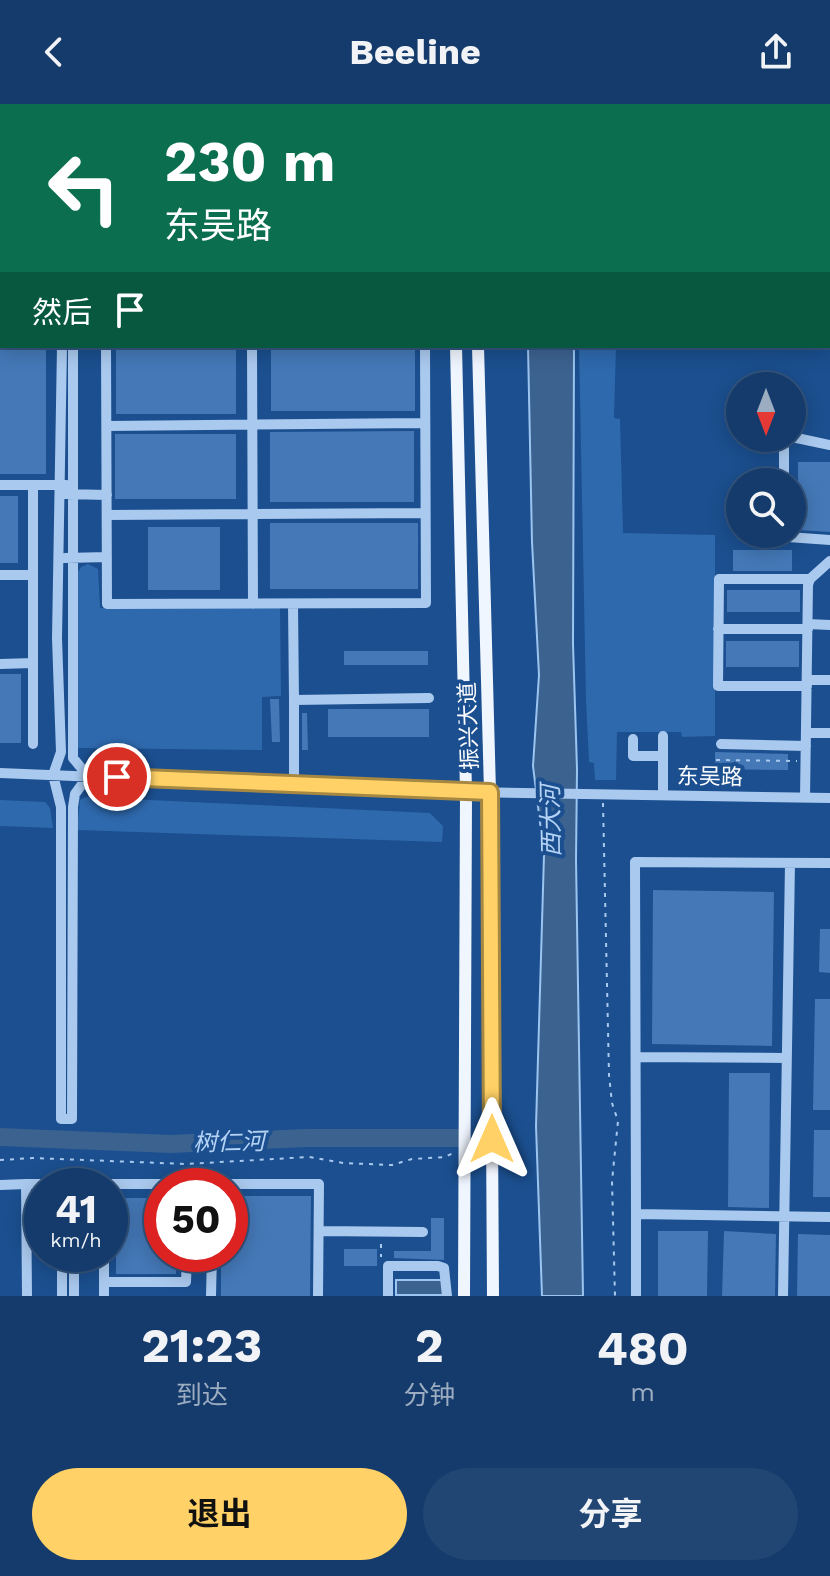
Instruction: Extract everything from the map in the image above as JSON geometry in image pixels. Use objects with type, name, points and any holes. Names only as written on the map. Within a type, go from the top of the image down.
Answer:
[{"type":"main road","name":"振兴大道","points":[[456,348],[466,792],[464,1296]]},
{"type":"main road","name":"振兴大道","points":[[478,348],[490,792],[493,1296]]},
{"type":"street","points":[[62,348],[71,558],[73,758],[88,776]]},
{"type":"street","points":[[73,348],[57,621],[61,752],[53,775],[61,807],[61,1119],[72,1119],[73,807],[75,794],[88,776]]},
{"type":"street","points":[[106,348],[107,604],[426,603],[425,348]]},
{"type":"street","points":[[252,348],[253,604]]},
{"type":"street","points":[[107,426],[425,423]]},
{"type":"street","points":[[806,440],[830,445]]},
{"type":"street","points":[[0,485],[33,485],[107,495]]},
{"type":"street","points":[[33,485],[33,744]]},
{"type":"street","points":[[107,515],[425,513]]},
{"type":"street","points":[[806,538],[830,540]]},
{"type":"street","points":[[59,558],[107,557]]},
{"type":"street","points":[[805,798],[808,627],[813,576],[830,561]]},
{"type":"street","points":[[830,574],[719,579],[718,686],[830,680]]},
{"type":"street","points":[[0,575],[33,575]]},
{"type":"street","points":[[293,604],[294,785]]},
{"type":"street","points":[[33,621],[72,621]]},
{"type":"street","points":[[718,629],[830,625]]},
{"type":"street","points":[[0,664],[33,663]]},
{"type":"street","points":[[294,700],[429,698]]},
{"type":"street","points":[[806,733],[830,733]]},
{"type":"street","points":[[663,736],[663,795]]},
{"type":"street","points":[[633,739],[633,756],[663,756]]},
{"type":"street","points":[[721,744],[806,746]]},
{"type":"street","points":[[0,773],[490,792]]},
{"type":"street","name":"东吴路","points":[[490,792],[830,798]]},
{"type":"street","points":[[636,1296],[635,862],[830,863]]},
{"type":"street","points":[[783,1296],[790,863]]},
{"type":"street","points":[[636,1057],[786,1058]]},
{"type":"street","points":[[0,1185],[24,1184]]},
{"type":"street","points":[[248,1185],[319,1184],[318,1296]]},
{"type":"street","points":[[636,1214],[830,1217]]},
{"type":"street","points":[[319,1231],[423,1232]]},
{"type":"street","points":[[388,1296],[388,1266],[444,1268],[447,1296]]},
{"type":"street","points":[[27,1272],[27,1296]]},
{"type":"street","points":[[62,1272],[62,1296]]},
{"type":"street","points":[[74,1272],[74,1296]]},
{"type":"street","points":[[104,1272],[104,1296]]},
{"type":"street","points":[[104,1282],[186,1282],[186,1272]]},
{"type":"street","points":[[211,1296],[212,1272]]},
{"type":"street","points":[[146,1282],[146,1296]]},
{"type":"path","points":[[716,760],[806,761]]},
{"type":"path","points":[[603,794],[609,1075],[612,1103],[618,1121],[612,1181],[615,1296]]},
{"type":"path","points":[[0,1160],[33,1158],[186,1164],[309,1157],[343,1163],[392,1165],[412,1159],[445,1157],[465,1147]]},
{"type":"path","points":[[381,1232],[381,1260],[388,1266]]},
{"type":"shaded area","points":[[579,348],[616,348],[614,418],[620,419],[623,533],[715,535],[715,736],[682,737],[681,732],[617,732],[616,780],[595,780],[594,763],[589,762]]},
{"type":"shaded area","points":[[88,564],[98,569],[100,608],[280,608],[281,696],[262,697],[262,750],[78,748],[75,577],[81,567]]},
{"type":"shaded area","points":[[86,797],[430,813],[443,826],[442,842],[77,830],[80,800]]},
{"type":"shaded area","points":[[0,800],[45,802],[50,808],[53,828],[0,826]]},
{"type":"water","name":"西大河","points":[[528,348],[574,348],[573,644],[583,1296],[542,1296],[536,1126],[544,855],[533,766],[539,675],[532,542]]},
{"type":"water","points":[[396,1280],[443,1280],[443,1295],[396,1295]]},
{"type":"building","points":[[0,348],[46,348],[46,474],[0,474]]},
{"type":"building","points":[[116,348],[236,348],[236,414],[116,414]]},
{"type":"building","points":[[271,348],[415,348],[415,411],[271,411]]},
{"type":"building","points":[[414,431],[414,502],[270,502],[270,432]]},
{"type":"building","points":[[115,434],[236,434],[236,499],[115,499]]},
{"type":"building","points":[[798,462],[830,462],[830,532],[806,530],[806,468],[798,468]]},
{"type":"building","points":[[0,496],[18,496],[18,563],[0,563]]},
{"type":"building","points":[[270,523],[418,523],[418,589],[270,589]]},
{"type":"building","points":[[148,527],[220,527],[220,590],[148,590]]},
{"type":"building","points":[[733,550],[792,550],[792,571],[733,571]]},
{"type":"building","points":[[727,590],[800,590],[800,612],[727,612]]},
{"type":"building","points":[[726,641],[799,641],[799,667],[726,667]]},
{"type":"building","points":[[344,651],[428,651],[428,665],[344,665]]},
{"type":"building","points":[[0,674],[21,674],[21,743],[0,743]]},
{"type":"building","points":[[270,699],[279,699],[280,742],[272,742]]},
{"type":"building","points":[[328,709],[429,709],[429,737],[328,737]]},
{"type":"building","points":[[302,713],[307,713],[308,750],[302,750]]},
{"type":"building","points":[[715,752],[788,754],[788,770],[715,769]]},
{"type":"building","points":[[653,890],[774,892],[772,1046],[652,1044]]},
{"type":"building","points":[[820,929],[830,929],[830,973],[819,972]]},
{"type":"building","points":[[815,999],[830,999],[830,1110],[813,1110]]},
{"type":"building","points":[[729,1073],[770,1073],[769,1208],[728,1207]]},
{"type":"building","points":[[814,1130],[830,1130],[830,1197],[813,1197]]},
{"type":"building","points":[[248,1196],[311,1196],[310,1296],[221,1296],[221,1272],[248,1272]]},
{"type":"building","points":[[128,1198],[144,1198],[144,1272],[176,1274],[116,1274],[128,1272]]},
{"type":"building","points":[[431,1218],[444,1218],[444,1260],[394,1258],[394,1251],[431,1251]]},
{"type":"building","points":[[658,1231],[708,1231],[707,1296],[658,1296]]},
{"type":"building","points":[[724,1231],[776,1234],[775,1296],[722,1296]]},
{"type":"building","points":[[798,1234],[830,1235],[830,1296],[797,1296]]},
{"type":"building","points":[[344,1249],[377,1249],[377,1266],[344,1266]]},
{"type":"waterway","name":"树仁河","points":[[0,1137],[170,1144],[307,1138],[459,1138]]},
{"type":"route","points":[[117,777],[490,792],[492,1139]]}]
